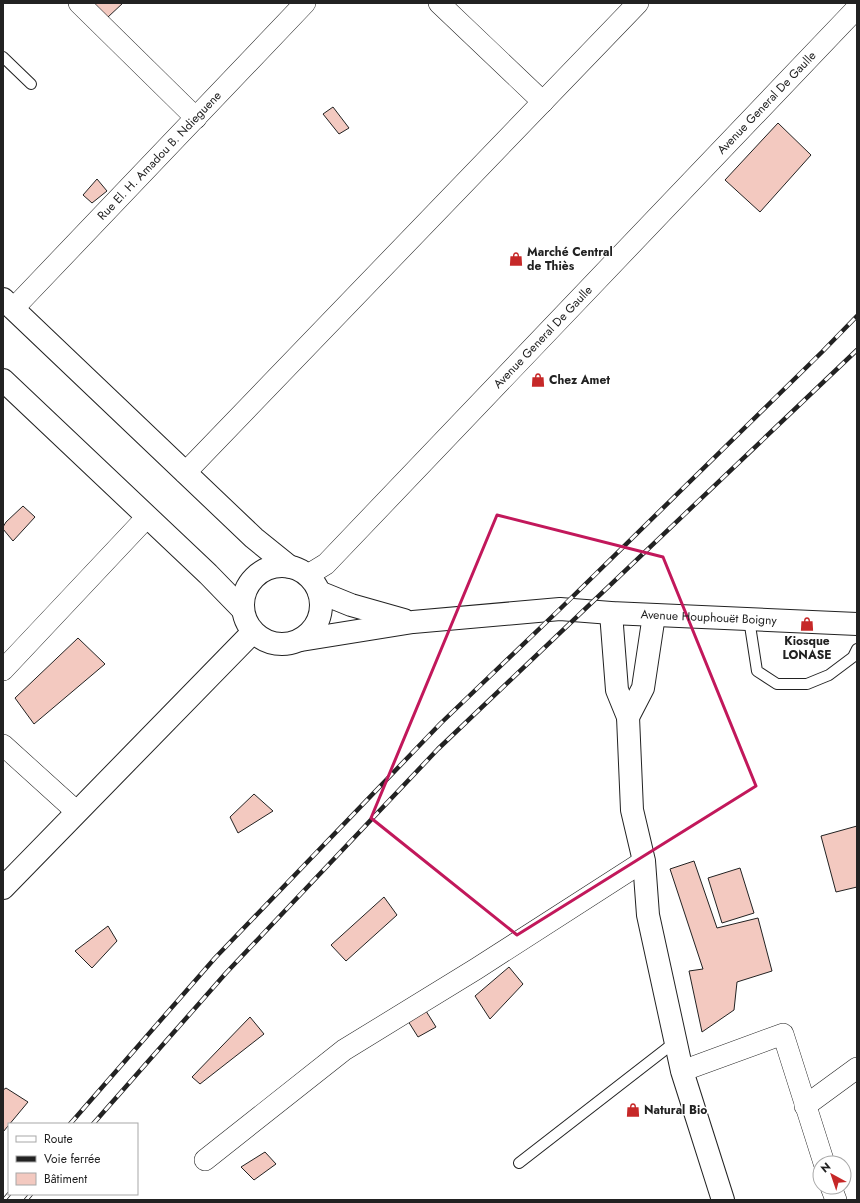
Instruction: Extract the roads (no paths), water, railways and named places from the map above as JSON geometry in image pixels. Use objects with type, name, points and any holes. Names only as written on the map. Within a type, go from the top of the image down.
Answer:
[{"type":"main road","points":[[8,304],[254,538],[305,578],[351,605],[413,622]]},
{"type":"main road","points":[[3,380],[208,574],[243,610]]},
{"type":"main road","points":[[277,567],[305,578],[321,603],[318,619],[310,633],[301,640],[288,644],[276,644],[263,640],[253,632],[247,622],[243,610],[246,592],[255,577],[266,570],[277,567]]},
{"type":"main road","name":"Avenue Houphouët Boigny","points":[[301,640],[413,622],[560,609],[611,613],[857,624]]},
{"type":"main road","points":[[611,613],[617,690],[628,717],[632,810],[644,861],[648,915],[682,1071],[723,1200]]},
{"type":"main road","points":[[628,717],[643,688],[654,615]]},
{"type":"main road","points":[[3,888],[253,632]]},
{"type":"street","points":[[79,3],[196,118]]},
{"type":"street","name":"Rue El. H. Amadou B. Ndieguene","points":[[8,304],[196,118],[305,3]]},
{"type":"street","points":[[439,3],[543,102]]},
{"type":"street","points":[[185,473],[638,3]]},
{"type":"street","name":"Avenue General De Gaulle","points":[[305,578],[326,564],[857,8]]},
{"type":"street","points":[[3,670],[148,517]]},
{"type":"street","points":[[3,745],[77,812]]},
{"type":"street","points":[[205,1160],[344,1050],[476,969],[644,861]]},
{"type":"street","points":[[682,1071],[782,1034],[821,1155]]},
{"type":"street","points":[[805,1106],[857,1068]]},
{"type":"lane","points":[[3,57],[31,84]]},
{"type":"lane","points":[[749,619],[757,671],[777,684],[807,684],[829,675],[853,657],[857,650]]},
{"type":"lane","points":[[519,1163],[675,1042]]},
{"type":"railway","points":[[71,1123],[215,958],[441,723],[560,609],[857,316]]},
{"type":"railway","points":[[94,1123],[226,973],[438,749],[857,350]]},
{"type":"railway","points":[[4,1200],[8,1195]]},
{"type":"railway","points":[[26,1200],[30,1195]]},
{"type":"place","name":"Marché Central de Thiès","points":[[516,259]]},
{"type":"place","name":"Chez Amet","points":[[538,380]]},
{"type":"place","name":"Kiosque LONASE","points":[[807,624]]},
{"type":"place","name":"Natural Bio","points":[[633,1110]]}]
